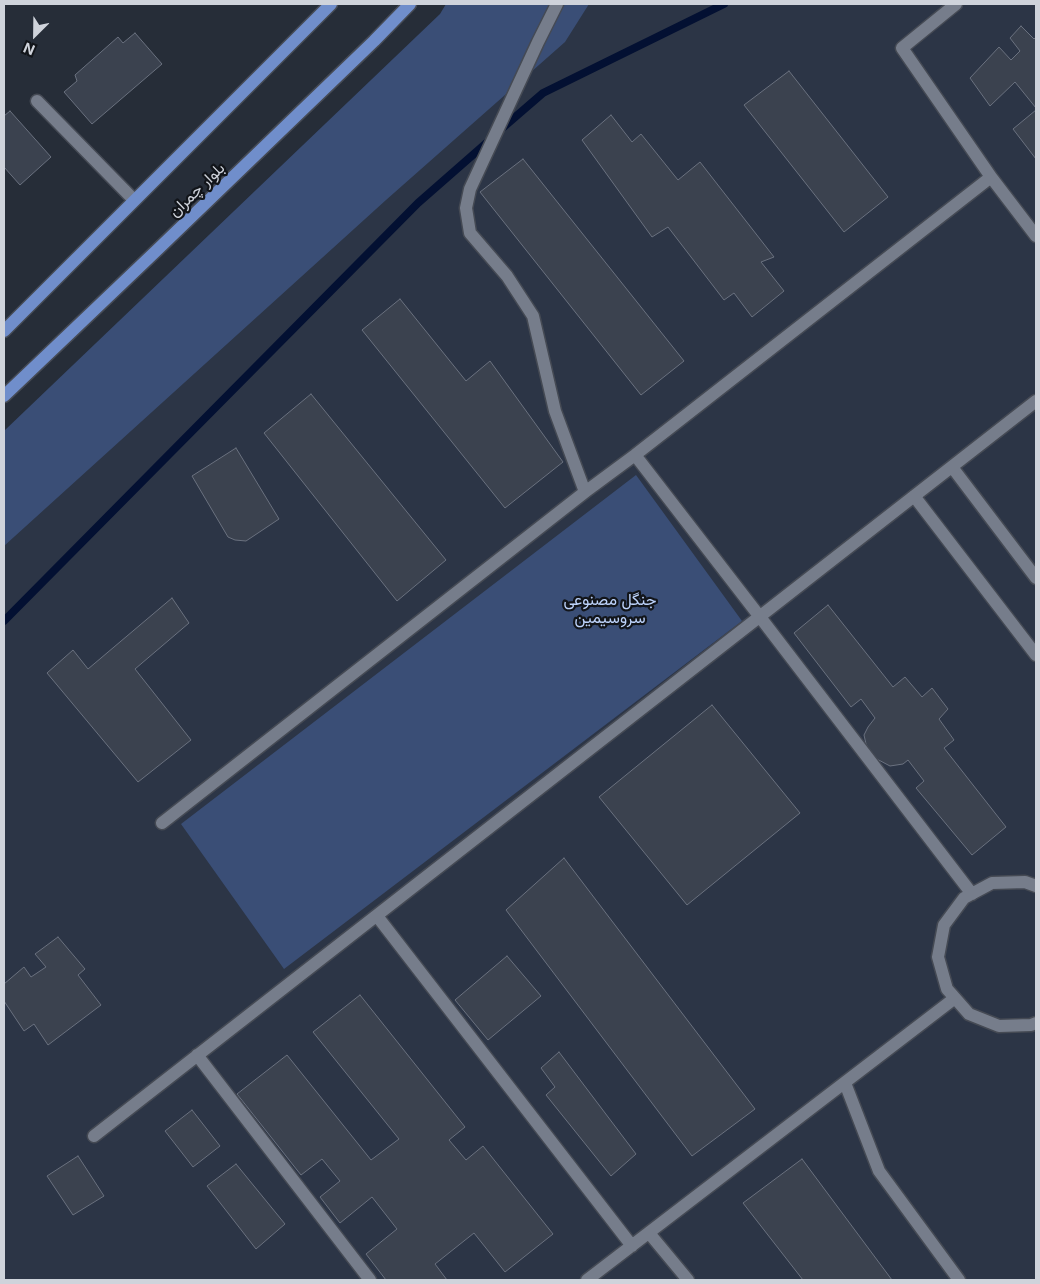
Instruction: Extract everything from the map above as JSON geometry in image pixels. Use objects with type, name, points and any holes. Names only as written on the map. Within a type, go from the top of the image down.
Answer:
[{"type":"main road","points":[[4,331],[331,4]]},
{"type":"main road","name":"بلوار چمران","points":[[4,396],[212,198],[410,4]]},
{"type":"street","points":[[557,4],[470,189],[466,208],[470,233],[506,276],[533,316],[554,411],[585,492]]},
{"type":"street","points":[[956,4],[902,48],[991,177],[1036,236]]},
{"type":"street","points":[[37,101],[134,200]]},
{"type":"street","points":[[162,823],[991,177]]},
{"type":"street","points":[[94,1136],[1036,401]]},
{"type":"street","points":[[635,455],[972,894]]},
{"type":"street","points":[[952,467],[1036,578]]},
{"type":"street","points":[[914,496],[1036,656]]},
{"type":"street","points":[[1036,886],[1025,882],[992,883],[964,898],[944,925],[938,957],[947,989],[969,1014],[999,1026],[1032,1025],[1036,1022]]},
{"type":"street","points":[[376,916],[632,1246]]},
{"type":"street","points":[[587,1280],[955,998]]},
{"type":"street","points":[[197,1055],[370,1280]]},
{"type":"street","points":[[845,1083],[878,1171],[958,1280]]},
{"type":"street","points":[[649,1233],[688,1280]]},
{"type":"shaded area","points":[[479,4],[1036,4],[1036,1280],[4,1280],[4,462]]},
{"type":"green space","points":[[446,4],[589,4],[565,42],[386,200],[4,546],[4,431],[440,14]]},
{"type":"green space","name":"جنگل مصنوعی سروسیمین","points":[[636,475],[742,621],[284,969],[181,824]]},
{"type":"building","points":[[1021,26],[1034,39],[1036,37],[1036,108],[1015,82],[990,106],[970,78],[999,47],[1011,60],[1020,51],[1010,38]]},
{"type":"building","points":[[135,33],[162,64],[92,124],[64,92],[77,81],[75,75],[118,37],[123,43]]},
{"type":"building","points":[[789,71],[888,197],[844,232],[744,105]]},
{"type":"building","points":[[1036,110],[1036,159],[1013,129]]},
{"type":"building","points":[[10,111],[51,157],[20,185],[4,167],[4,116]]},
{"type":"building","points":[[611,115],[632,142],[641,134],[678,180],[700,162],[774,257],[761,262],[784,291],[752,317],[734,293],[724,300],[668,227],[652,237],[582,140]]},
{"type":"building","points":[[523,159],[684,361],[641,395],[480,192]]},
{"type":"building","points":[[400,299],[466,381],[490,361],[563,462],[505,508],[362,330]]},
{"type":"building","points":[[311,394],[446,560],[397,601],[264,433]]},
{"type":"building","points":[[236,448],[279,519],[246,541],[228,537],[192,476]]},
{"type":"building","points":[[172,598],[189,623],[135,669],[191,740],[138,782],[47,673],[73,650],[88,669]]},
{"type":"building","points":[[828,605],[893,687],[905,677],[922,697],[932,688],[948,709],[939,719],[954,740],[944,748],[1006,827],[972,855],[916,788],[924,781],[908,760],[903,764],[890,766],[873,757],[866,744],[864,735],[875,718],[861,699],[851,707],[794,633]]},
{"type":"building","points":[[712,705],[800,813],[687,905],[599,797]]},
{"type":"building","points":[[564,858],[755,1109],[692,1156],[506,910]]},
{"type":"building","points":[[58,937],[85,969],[78,975],[101,1005],[48,1045],[34,1024],[24,1031],[4,1001],[4,984],[24,967],[31,977],[46,967],[35,954]]},
{"type":"building","points":[[507,956],[541,996],[488,1040],[455,1000]]},
{"type":"building","points":[[360,995],[465,1127],[449,1140],[466,1160],[483,1146],[553,1234],[505,1272],[474,1233],[435,1264],[447,1280],[386,1280],[366,1254],[397,1229],[372,1197],[340,1223],[320,1197],[340,1181],[322,1159],[301,1175],[237,1094],[287,1055],[371,1160],[399,1139],[313,1032]]},
{"type":"building","points":[[559,1052],[636,1154],[611,1176],[546,1095],[555,1087],[541,1068]]},
{"type":"building","points":[[192,1110],[220,1146],[193,1167],[165,1131]]},
{"type":"building","points":[[78,1156],[104,1196],[73,1215],[47,1176]]},
{"type":"building","points":[[802,1159],[892,1280],[803,1280],[743,1203]]},
{"type":"building","points":[[236,1164],[285,1224],[256,1249],[207,1186]]},
{"type":"waterway","points":[[499,131],[543,93],[724,4]]},
{"type":"waterway","points":[[4,621],[418,203],[491,139]]}]
